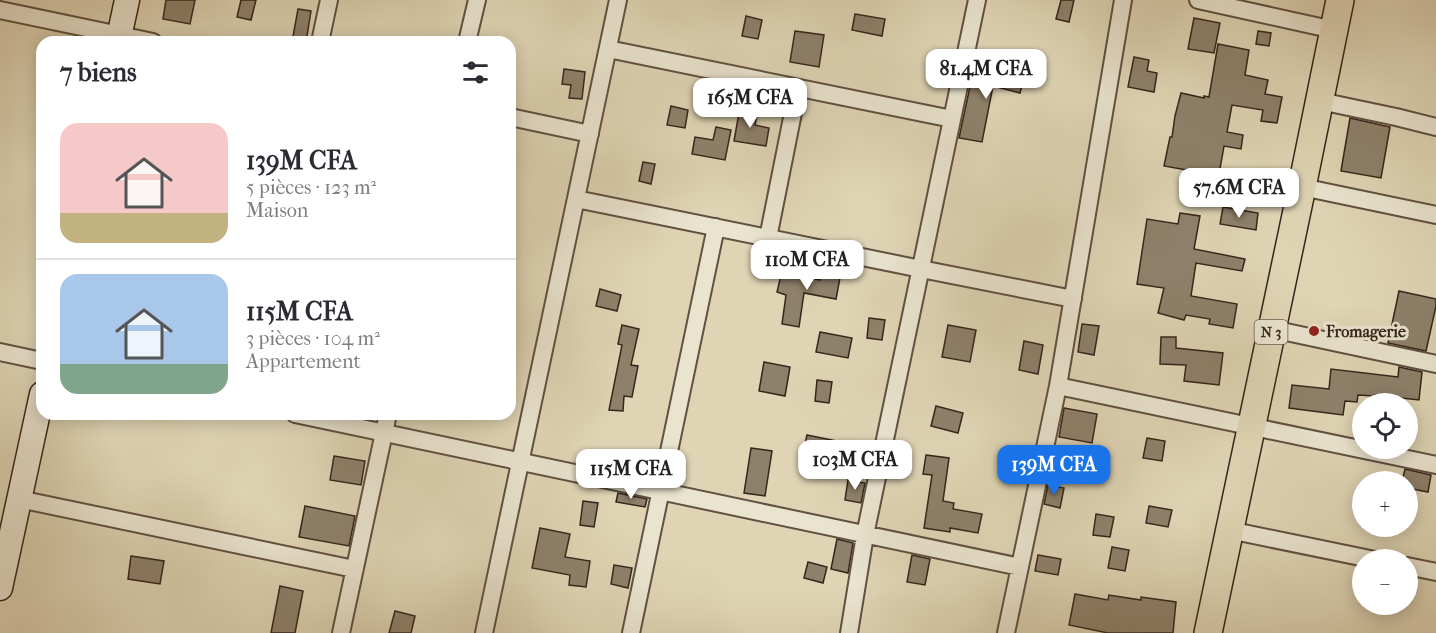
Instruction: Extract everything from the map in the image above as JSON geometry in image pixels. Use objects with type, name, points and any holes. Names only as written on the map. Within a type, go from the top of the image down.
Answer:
[{"type":"main road","name":"N 3","points":[[1208,633],[1340,0]]},
{"type":"street","points":[[119,36],[127,0]]},
{"type":"street","points":[[321,36],[329,0]]},
{"type":"street","points":[[468,36],[477,0]]},
{"type":"street","points":[[484,633],[618,0]]},
{"type":"street","points":[[849,633],[865,535],[977,0]]},
{"type":"street","points":[[1006,633],[1058,386],[1123,0]]},
{"type":"street","points":[[1198,0],[1334,30]]},
{"type":"street","points":[[0,10],[110,36]]},
{"type":"street","points":[[608,49],[952,119]]},
{"type":"street","points":[[768,238],[798,88]]},
{"type":"street","points":[[1320,101],[1436,127]]},
{"type":"street","points":[[516,118],[590,134]]},
{"type":"street","points":[[1302,188],[1436,215]]},
{"type":"street","points":[[576,199],[1073,298]]},
{"type":"street","points":[[631,633],[716,227]]},
{"type":"street","points":[[1272,329],[1436,364]]},
{"type":"street","points":[[0,352],[36,360]]},
{"type":"street","points":[[1058,386],[1436,465]]},
{"type":"street","points":[[0,588],[36,420]]},
{"type":"street","points":[[323,420],[1020,567]]},
{"type":"street","points":[[341,633],[387,420]]},
{"type":"street","points":[[19,499],[354,569]]},
{"type":"street","points":[[1229,530],[1352,555]]},
{"type":"street","points":[[1418,568],[1436,572]]},
{"type":"building","points":[[166,0],[195,0],[190,24],[163,19]]},
{"type":"building","points":[[241,0],[256,0],[251,20],[237,17]]},
{"type":"building","points":[[1061,0],[1074,0],[1069,22],[1056,19]]},
{"type":"building","points":[[298,9],[311,11],[307,36],[293,36]]},
{"type":"building","points":[[855,14],[885,19],[882,36],[852,30]]},
{"type":"building","points":[[746,16],[762,20],[758,39],[742,36]]},
{"type":"building","points":[[1194,18],[1220,23],[1214,53],[1188,49]]},
{"type":"building","points":[[795,31],[824,35],[819,67],[790,62]]},
{"type":"building","points":[[1258,31],[1271,33],[1269,46],[1256,44]]},
{"type":"building","points":[[1218,44],[1249,50],[1245,75],[1268,80],[1265,94],[1282,97],[1277,123],[1261,121],[1263,110],[1232,105],[1227,132],[1243,135],[1241,149],[1224,146],[1218,180],[1192,175],[1192,171],[1164,166],[1181,93],[1209,97]]},
{"type":"building","points":[[1134,57],[1149,60],[1147,71],[1157,73],[1154,92],[1128,87]]},
{"type":"building","points":[[996,65],[1025,73],[1020,93],[993,86],[982,142],[959,138],[972,77],[993,80]]},
{"type":"building","points":[[564,69],[585,72],[582,99],[569,98],[571,85],[562,84]]},
{"type":"building","points":[[671,106],[688,110],[685,128],[667,125]]},
{"type":"building","points":[[740,107],[758,110],[755,125],[769,128],[766,146],[734,141]]},
{"type":"building","points":[[1350,118],[1390,127],[1381,178],[1341,171]]},
{"type":"building","points":[[716,127],[731,130],[725,160],[692,154],[695,137],[713,140]]},
{"type":"building","points":[[643,162],[655,164],[651,184],[639,181]]},
{"type":"building","points":[[1223,207],[1258,213],[1256,230],[1220,224]]},
{"type":"building","points":[[1180,213],[1200,216],[1194,249],[1245,259],[1242,271],[1196,263],[1191,296],[1237,304],[1233,328],[1209,324],[1210,319],[1186,315],[1184,320],[1158,313],[1164,288],[1137,284],[1147,219],[1178,224]]},
{"type":"building","points":[[824,263],[842,267],[836,299],[804,293],[799,327],[782,324],[786,295],[777,292],[782,271],[820,280]]},
{"type":"building","points":[[600,289],[621,295],[617,311],[596,306]]},
{"type":"building","points":[[1399,291],[1436,299],[1426,351],[1388,343]]},
{"type":"building","points":[[869,318],[885,320],[882,340],[867,338]]},
{"type":"building","points":[[1082,324],[1099,326],[1094,355],[1078,352]]},
{"type":"building","points":[[622,325],[639,329],[631,365],[638,366],[632,397],[624,396],[623,411],[609,410],[622,345],[618,344]]},
{"type":"building","points":[[948,325],[976,330],[970,362],[942,357]]},
{"type":"building","points":[[820,332],[852,338],[848,358],[816,352]]},
{"type":"building","points":[[1161,337],[1176,337],[1176,348],[1223,353],[1219,385],[1184,381],[1186,365],[1160,364]]},
{"type":"building","points":[[1024,341],[1043,345],[1038,374],[1019,370]]},
{"type":"building","points":[[764,362],[790,367],[785,396],[759,391]]},
{"type":"building","points":[[1399,367],[1422,372],[1419,400],[1418,393],[1352,393],[1352,402],[1345,401],[1343,415],[1289,408],[1292,385],[1329,389],[1331,369],[1398,377]]},
{"type":"building","points":[[817,380],[832,382],[829,403],[815,401]]},
{"type":"building","points":[[936,406],[963,413],[958,433],[931,426]]},
{"type":"building","points":[[1064,408],[1097,414],[1092,443],[1059,437]]},
{"type":"building","points":[[807,435],[842,442],[838,461],[803,454]]},
{"type":"building","points":[[1147,438],[1165,441],[1162,461],[1143,458]]},
{"type":"building","points":[[751,448],[772,451],[765,496],[744,493]]},
{"type":"building","points":[[926,455],[949,458],[943,501],[954,503],[953,509],[982,514],[978,533],[950,528],[950,532],[924,528],[932,475],[923,474]]},
{"type":"building","points":[[334,456],[365,461],[361,485],[330,480]]},
{"type":"building","points":[[1418,472],[1431,475],[1428,492],[1418,490]]},
{"type":"building","points":[[848,480],[865,483],[861,503],[845,500]]},
{"type":"building","points":[[1048,485],[1064,488],[1060,508],[1044,504]]},
{"type":"building","points":[[618,493],[647,499],[645,507],[616,502]]},
{"type":"building","points":[[583,501],[598,503],[594,527],[580,525]]},
{"type":"building","points":[[305,506],[355,516],[349,546],[299,537]]},
{"type":"building","points":[[1149,506],[1172,510],[1168,527],[1146,523]]},
{"type":"building","points":[[1096,514],[1114,517],[1110,537],[1093,535]]},
{"type":"building","points":[[540,528],[570,534],[565,557],[590,561],[586,587],[569,585],[570,575],[532,568]]},
{"type":"building","points":[[837,539],[853,543],[848,573],[831,569]]},
{"type":"building","points":[[1112,547],[1129,550],[1125,571],[1108,568]]},
{"type":"building","points":[[912,555],[930,559],[925,585],[907,582]]},
{"type":"building","points":[[1038,555],[1061,559],[1058,575],[1035,571]]},
{"type":"building","points":[[131,556],[164,561],[160,584],[128,579]]},
{"type":"building","points":[[808,562],[827,567],[823,583],[804,578]]},
{"type":"building","points":[[614,565],[632,568],[628,588],[611,584]]},
{"type":"building","points":[[280,586],[303,591],[295,633],[271,633]]},
{"type":"building","points":[[1075,594],[1108,600],[1109,595],[1176,602],[1173,633],[1108,633],[1069,625]]},
{"type":"building","points":[[395,611],[415,616],[411,633],[389,633]]},
{"type":"place","name":"Fromagerie","points":[[1314,331]]}]
